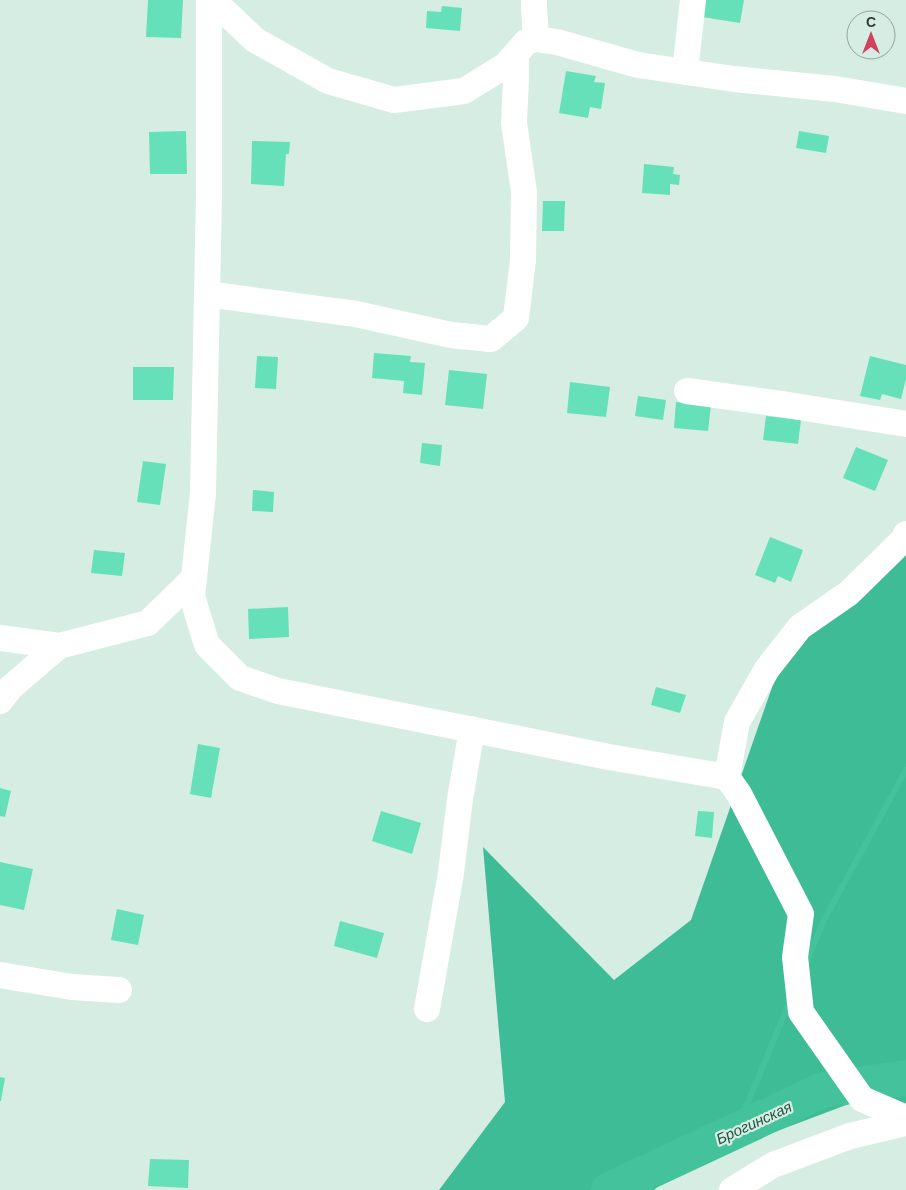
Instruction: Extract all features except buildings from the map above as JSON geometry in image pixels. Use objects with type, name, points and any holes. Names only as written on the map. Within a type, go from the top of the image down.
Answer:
[{"type":"street","points":[[211,0],[255,40],[304,68],[328,81],[394,100],[464,91],[506,65],[526,46],[556,42],[638,65],[734,79],[835,89],[906,101]]},
{"type":"street","points":[[211,0],[209,195],[202,493],[192,596],[207,645],[240,678],[278,691],[609,756],[727,777],[739,794],[801,914],[795,957],[801,1012],[862,1099],[906,1118]]},
{"type":"street","points":[[207,294],[356,314],[451,335],[491,339],[516,318],[523,260],[524,192],[514,123],[516,79],[526,46],[534,0]]},
{"type":"street","points":[[685,72],[693,0]]},
{"type":"street","points":[[687,391],[906,424]]},
{"type":"street","points":[[727,777],[737,722],[767,669],[800,627],[849,593],[903,540],[906,534]]},
{"type":"street","points":[[0,638],[59,646],[148,623],[194,578]]},
{"type":"street","points":[[0,701],[10,688],[59,646]]},
{"type":"street","points":[[426,1009],[451,874],[460,799],[472,729]]},
{"type":"street","points":[[0,975],[72,987],[119,990]]},
{"type":"street","points":[[732,1190],[773,1165],[850,1136],[906,1123]]},
{"type":"green space","points":[[906,527],[906,1109],[862,1099],[677,1169],[654,1190],[439,1190],[505,1102],[483,847],[614,980],[691,920],[786,647]]},
{"type":"waterway","points":[[806,964],[823,922],[906,770]]},
{"type":"waterway","points":[[736,1131],[790,1001]]},
{"type":"waterway","name":"Брогинская","points":[[609,1190],[823,1090],[906,1078]]}]
